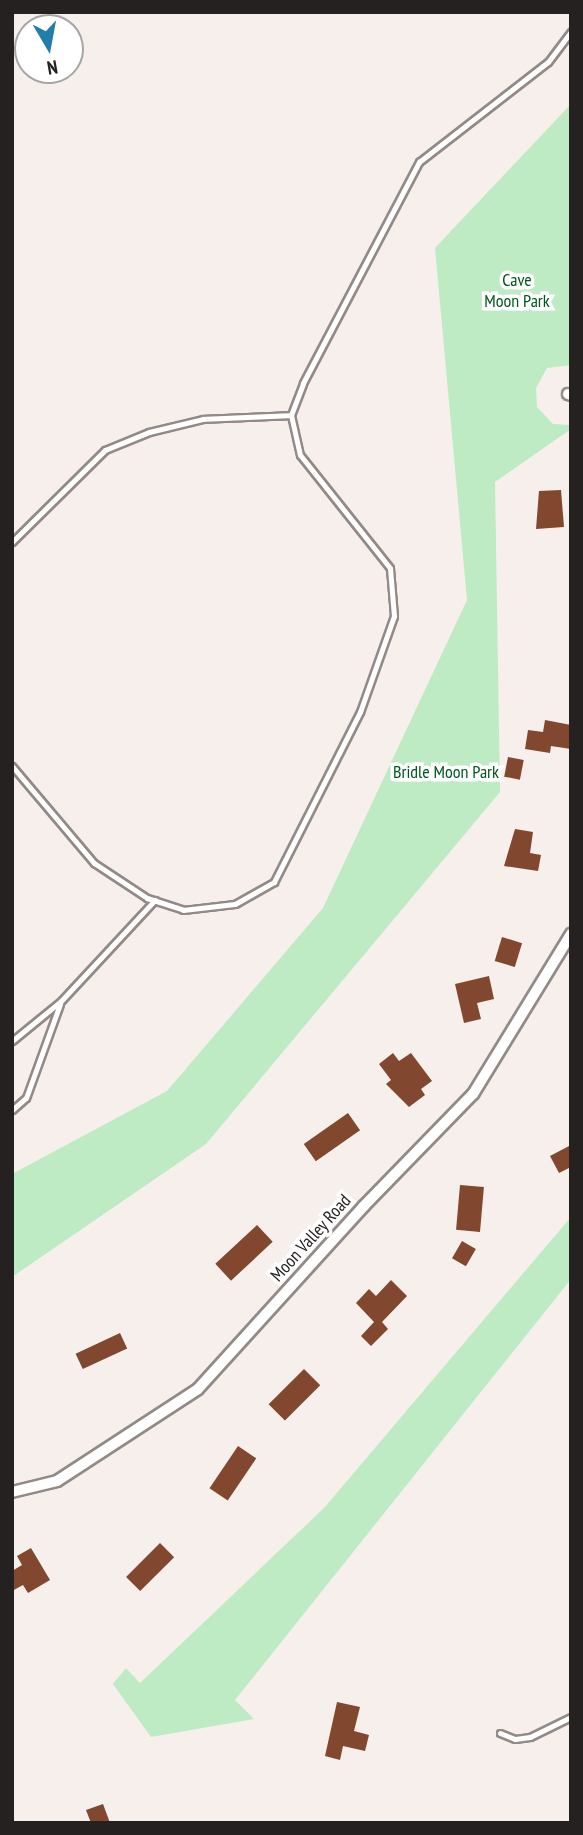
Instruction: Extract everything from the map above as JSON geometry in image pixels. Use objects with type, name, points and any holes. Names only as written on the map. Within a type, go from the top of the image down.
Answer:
[{"type":"street","name":"Moon Valley Road","points":[[12,1492],[57,1481],[198,1389],[364,1206],[473,1094],[571,934]]},
{"type":"lane","points":[[12,766],[94,863],[155,900],[183,910],[235,904],[274,882],[360,712],[394,616],[390,568],[300,456],[291,415],[303,383],[419,162],[548,62],[571,32]]},
{"type":"lane","points":[[12,542],[105,450],[149,432],[203,419],[291,415]]},
{"type":"lane","points":[[12,1041],[61,1001],[155,900]]},
{"type":"lane","points":[[12,1110],[26,1098],[61,1001]]},
{"type":"lane","points":[[500,1733],[516,1739],[530,1737],[571,1717]]},
{"type":"green space","name":"Bridle Moon Park","points":[[571,104],[571,365],[547,368],[536,388],[537,407],[553,424],[571,425],[571,429],[495,482],[500,792],[206,1144],[12,1277],[12,1174],[167,1091],[323,908],[467,600],[435,248]]},
{"type":"green space","points":[[571,1217],[571,1279],[235,1700],[254,1719],[151,1737],[113,1684],[126,1668],[140,1683],[324,1508]]},
{"type":"building","points":[[561,490],[564,527],[536,529],[539,491]]},
{"type":"building","points":[[545,720],[571,725],[571,749],[551,746],[550,753],[525,749],[528,730],[543,732]]},
{"type":"building","points":[[508,757],[524,760],[520,780],[504,777]]},
{"type":"building","points":[[515,829],[533,832],[530,853],[541,855],[538,871],[504,866]]},
{"type":"building","points":[[502,937],[522,943],[515,967],[495,961]]},
{"type":"building","points":[[489,976],[494,999],[477,1003],[481,1019],[464,1023],[455,984]]},
{"type":"building","points":[[393,1053],[399,1061],[411,1053],[432,1081],[421,1089],[425,1095],[409,1107],[386,1084],[391,1080],[379,1064]]},
{"type":"building","points":[[348,1113],[360,1130],[316,1161],[304,1144]]},
{"type":"building","points":[[571,1145],[571,1167],[559,1173],[550,1156]]},
{"type":"building","points":[[460,1185],[484,1187],[480,1232],[456,1230]]},
{"type":"building","points":[[257,1225],[273,1242],[231,1281],[215,1264]]},
{"type":"building","points":[[462,1241],[476,1249],[466,1266],[452,1258]]},
{"type":"building","points":[[391,1280],[407,1296],[382,1322],[388,1329],[371,1346],[361,1336],[374,1322],[356,1303],[369,1289],[376,1296]]},
{"type":"building","points":[[120,1333],[127,1348],[83,1369],[76,1354]]},
{"type":"building","points":[[304,1369],[320,1385],[285,1421],[269,1404]]},
{"type":"building","points":[[238,1446],[256,1458],[228,1501],[209,1488]]},
{"type":"building","points":[[160,1543],[174,1557],[140,1591],[126,1577]]},
{"type":"building","points":[[31,1548],[50,1580],[28,1593],[23,1585],[12,1591],[12,1571],[22,1565],[17,1556]]},
{"type":"building","points":[[337,1702],[360,1707],[354,1731],[369,1735],[365,1751],[343,1746],[340,1760],[325,1756]]},
{"type":"building","points":[[103,1804],[110,1823],[91,1823],[86,1810]]},
{"type":"park label","name":"Cave Moon Park","points":[[517,291]]}]
